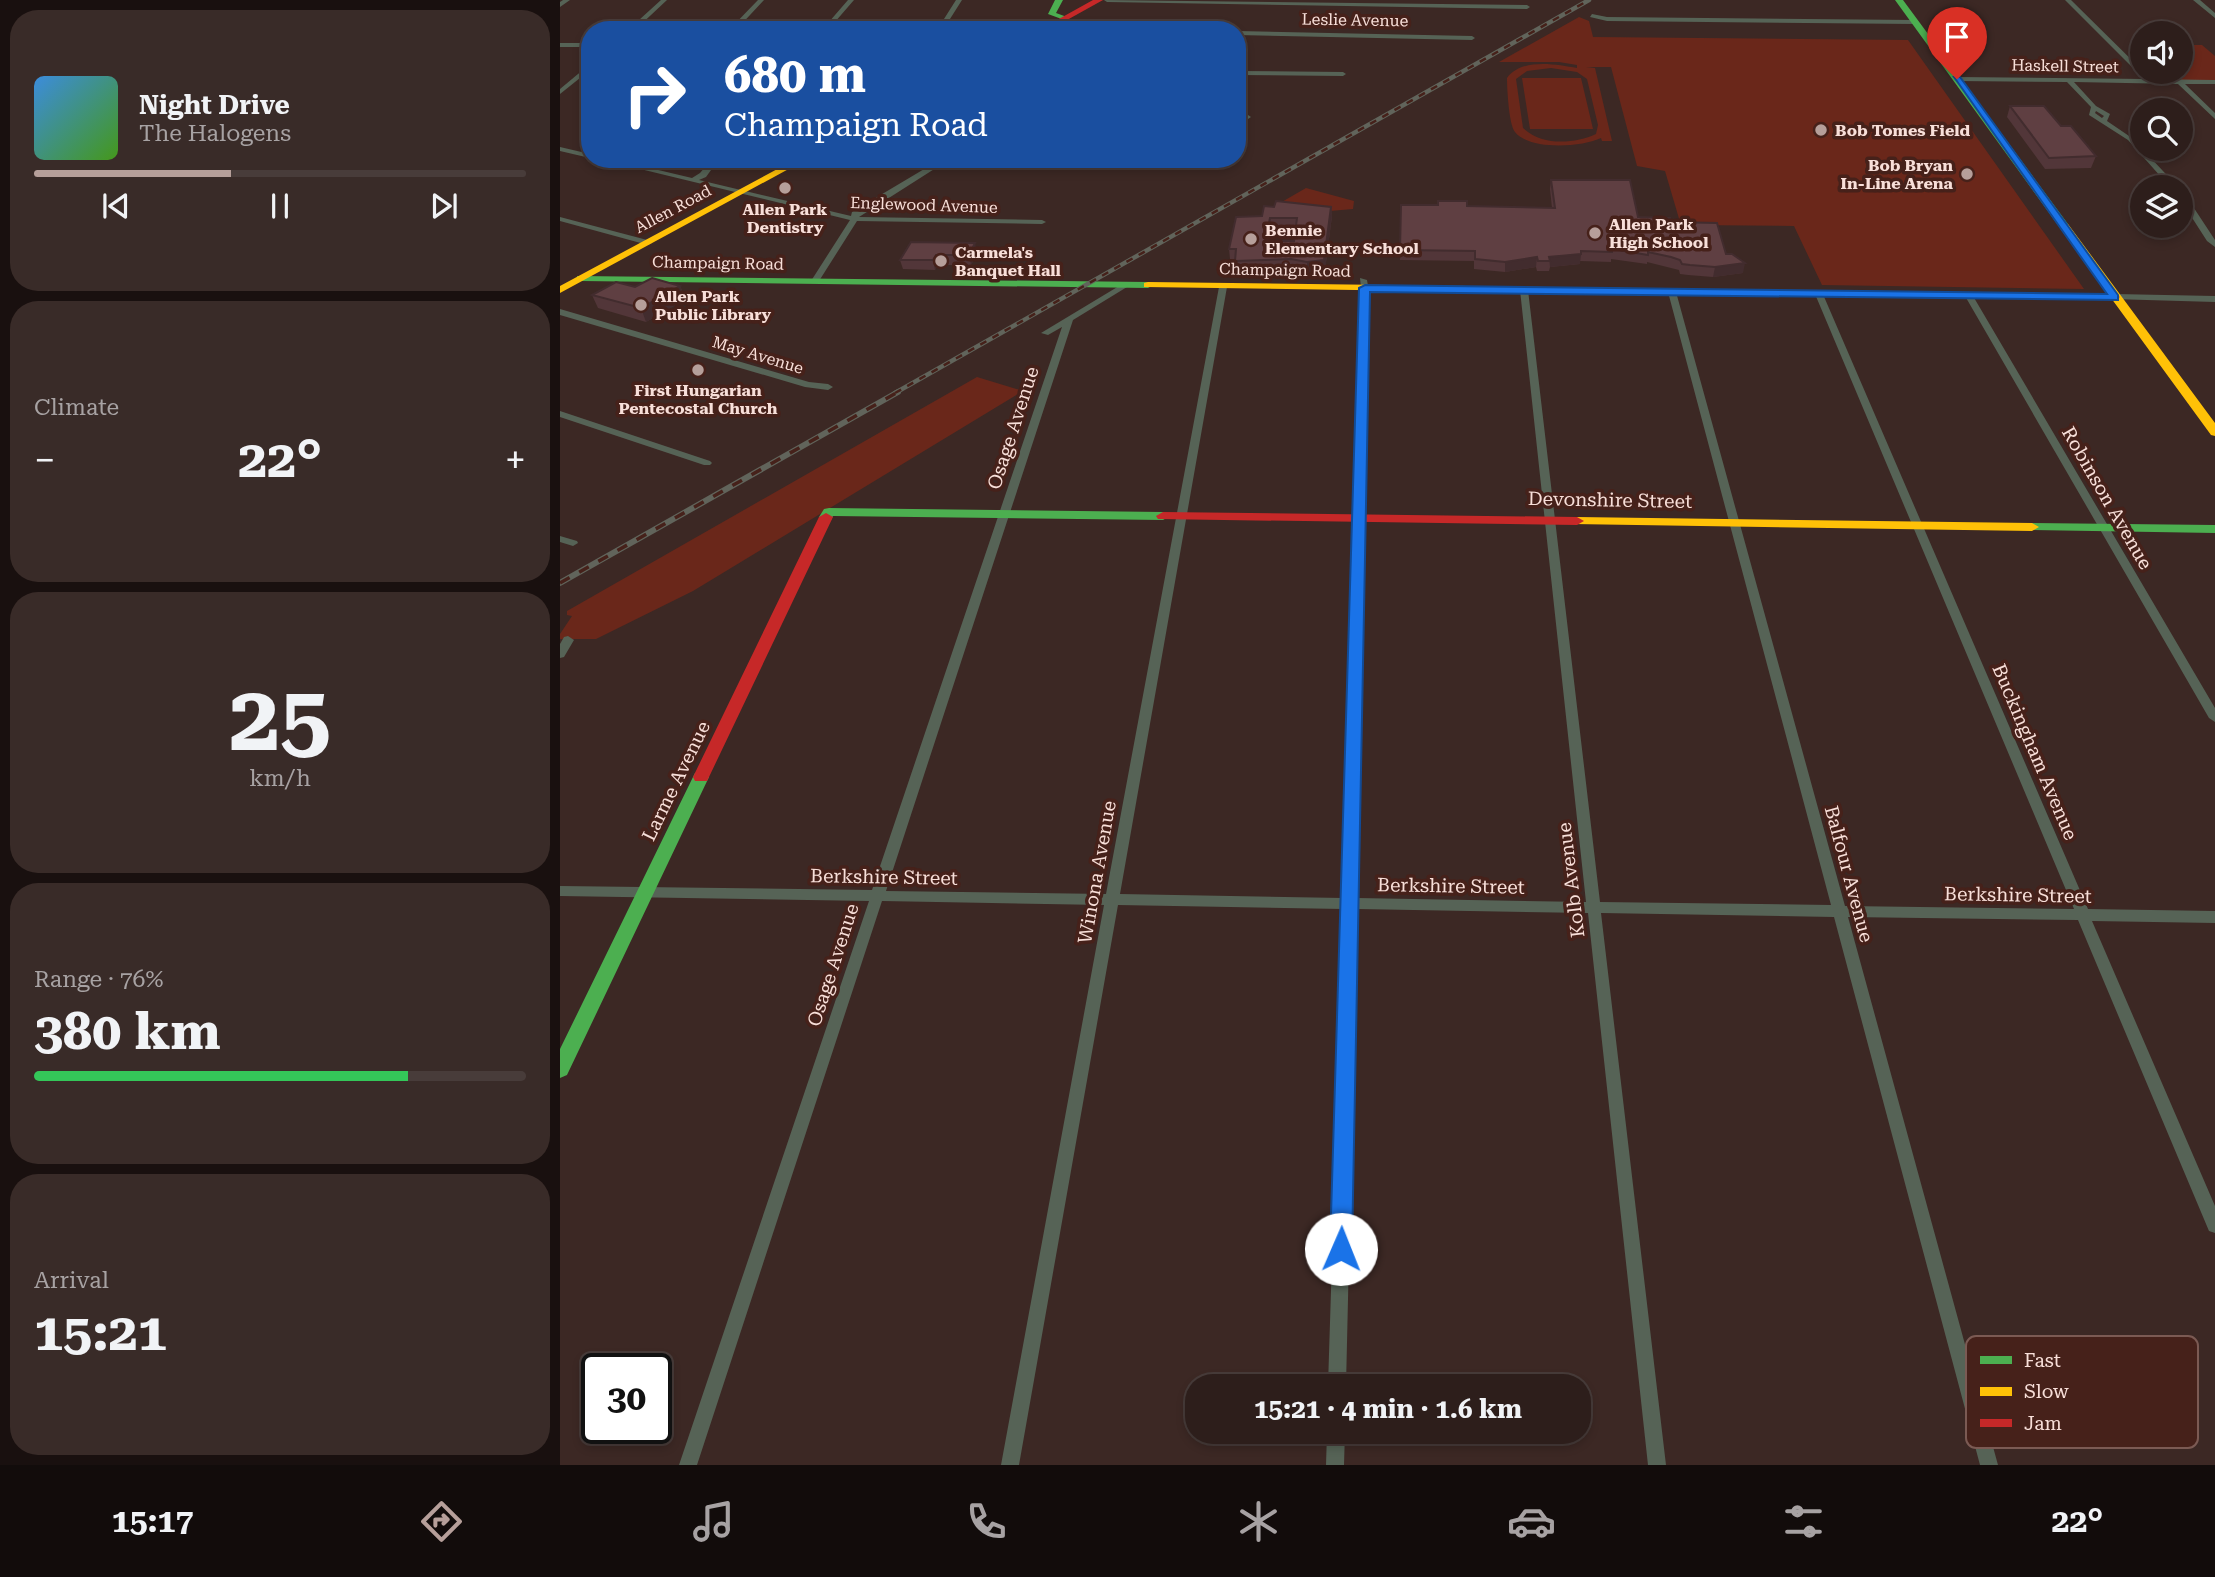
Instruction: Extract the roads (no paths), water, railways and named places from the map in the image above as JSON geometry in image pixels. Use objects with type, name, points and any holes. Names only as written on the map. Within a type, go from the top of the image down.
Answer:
[{"type":"street","points":[[560,5],[567,0]]},
{"type":"street","points":[[641,21],[664,0]]},
{"type":"street","points":[[741,21],[761,0]]},
{"type":"street","points":[[833,21],[851,0]]},
{"type":"street","points":[[946,21],[959,0]]},
{"type":"street","points":[[1059,0],[1052,14],[1064,19]]},
{"type":"street","points":[[1060,21],[1099,0]]},
{"type":"street","points":[[1107,0],[1527,7]]},
{"type":"street","points":[[1899,0],[2215,432]]},
{"type":"street","points":[[2068,0],[2130,62]]},
{"type":"street","points":[[2196,0],[2213,13]]},
{"type":"street","points":[[1592,16],[1607,19],[1915,22]]},
{"type":"street","name":"Leslie Avenue","points":[[1246,33],[1472,38]]},
{"type":"street","points":[[560,45],[581,45]]},
{"type":"street","points":[[1246,73],[1343,74]]},
{"type":"street","points":[[560,92],[581,74]]},
{"type":"street","name":"Haskell Street","points":[[1957,79],[2130,81]]},
{"type":"street","points":[[2069,80],[2094,107],[2091,114],[2130,139],[2163,175]]},
{"type":"street","name":"Haskell Street","points":[[2193,81],[2215,82]]},
{"type":"street","points":[[2182,84],[2215,117]]},
{"type":"street","points":[[560,149],[581,154]]},
{"type":"street","name":"Englewood Avenue","points":[[639,168],[855,219],[1042,222]]},
{"type":"street","points":[[692,181],[708,168]]},
{"type":"street","name":"Allen Road","points":[[560,290],[786,168]]},
{"type":"street","points":[[815,281],[855,219],[855,214],[932,168]]},
{"type":"street","points":[[2193,211],[2198,225],[2215,245]]},
{"type":"street","points":[[560,219],[648,243]]},
{"type":"street","name":"Champaign Road","points":[[581,278],[1223,287],[1364,284],[1524,290],[2115,298]]},
{"type":"street","points":[[1338,1374],[1361,519],[1364,284]]},
{"type":"street","points":[[1045,333],[1124,285]]},
{"type":"street","name":"Winona Avenue","points":[[1010,1465],[1223,287]]},
{"type":"street","name":"Kolb Avenue","points":[[1524,290],[1657,1465]]},
{"type":"street","name":"Balfour Avenue","points":[[1672,292],[1966,1380]]},
{"type":"street","name":"Buckingham Avenue","points":[[1819,294],[2215,1225]]},
{"type":"street","name":"Robinson Avenue","points":[[1969,296],[2215,718]]},
{"type":"street","points":[[2115,298],[2215,299]]},
{"type":"street","name":"May Avenue","points":[[560,312],[808,385],[828,387]]},
{"type":"street","name":"Osage Avenue","points":[[688,1465],[1069,319]]},
{"type":"street","points":[[560,414],[707,463]]},
{"type":"street","name":"Devonshire Street","points":[[829,512],[2215,529]]},
{"type":"street","name":"Larme Avenue","points":[[560,1069],[829,512]]},
{"type":"street","points":[[560,538],[573,543]]},
{"type":"street","points":[[560,654],[568,640]]},
{"type":"street","name":"Berkshire Street","points":[[560,891],[2215,917]]},
{"type":"street","points":[[1335,1465],[1336,1444]]},
{"type":"street","name":"Balfour Avenue","points":[[1984,1448],[1989,1465]]},
{"type":"railway","points":[[895,393],[1589,0]]},
{"type":"railway","points":[[560,583],[898,392]]},
{"type":"place","name":"Bob Tomes Field","points":[[1821,130]]},
{"type":"place","name":"Bob Bryan In-Line Arena","points":[[1967,174]]},
{"type":"place","name":"Allen Park Dentistry","points":[[785,188]]},
{"type":"place","name":"Allen Park High School","points":[[1595,233]]},
{"type":"place","name":"Bennie Elementary School","points":[[1251,239]]},
{"type":"place","name":"Carmela's Banquet Hall","points":[[941,261]]},
{"type":"place","name":"Allen Park Public Library","points":[[641,305]]},
{"type":"place","name":"First Hungarian Pentecostal Church","points":[[698,370]]}]
